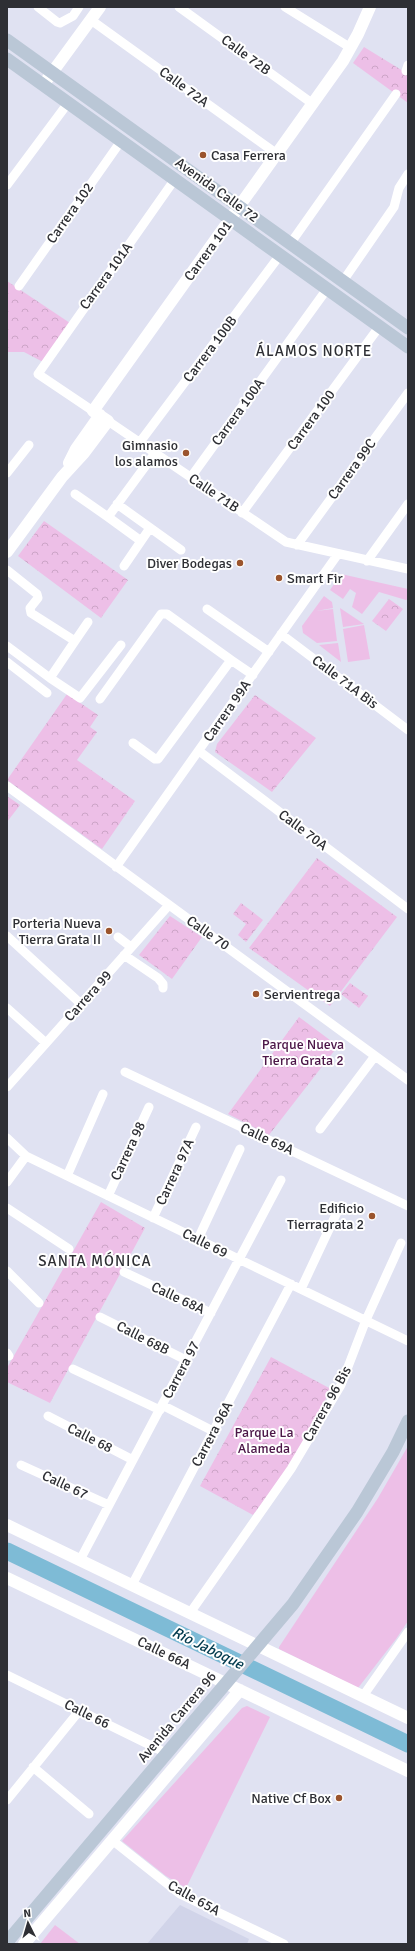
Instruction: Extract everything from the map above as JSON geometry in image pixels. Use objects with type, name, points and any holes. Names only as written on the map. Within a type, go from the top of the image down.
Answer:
[{"type":"main road","name":"Avenida Calle 72","points":[[7,40],[290,244],[407,326]]},
{"type":"main road","name":"Avenida Calle 72","points":[[7,59],[408,347]]},
{"type":"main road","name":"Avenida Carrera 96","points":[[7,1942],[166,1753],[257,1648],[314,1576],[358,1512],[393,1452],[408,1421]]},
{"type":"street","points":[[38,7],[60,23],[73,16],[79,7]]},
{"type":"street","points":[[43,85],[100,7]]},
{"type":"street","name":"Calle 72B","points":[[180,7],[313,104]]},
{"type":"street","points":[[285,7],[351,48]]},
{"type":"street","name":"Carrera 101","points":[[7,552],[62,477],[76,449],[100,416],[231,219],[351,48],[370,7]]},
{"type":"street","name":"Calle 72A","points":[[73,16],[89,23],[277,154]]},
{"type":"street","points":[[290,244],[396,94]]},
{"type":"street","points":[[7,185],[68,103]]},
{"type":"street","name":"Carrera 102","points":[[19,286],[121,141]]},
{"type":"street","points":[[343,281],[394,207],[399,188],[408,174]]},
{"type":"street","name":"Carrera 101A","points":[[38,374],[175,179]]},
{"type":"street","name":"Carrera 100B","points":[[140,442],[280,255]]},
{"type":"street","name":"Carrera 100A","points":[[191,478],[327,289]]},
{"type":"street","name":"Carrera 100","points":[[242,513],[379,327]]},
{"type":"street","name":"Calle 71B","points":[[38,374],[280,538],[297,546],[408,569]]},
{"type":"street","name":"Carrera 99C","points":[[297,546],[408,393]]},
{"type":"street","points":[[7,473],[29,445]]},
{"type":"street","points":[[108,517],[155,453]]},
{"type":"street","points":[[75,494],[141,541]]},
{"type":"street","points":[[118,504],[181,550]]},
{"type":"street","points":[[367,561],[408,504]]},
{"type":"street","points":[[124,566],[150,528]]},
{"type":"street","name":"Carrera 99A","points":[[116,867],[338,554]]},
{"type":"street","points":[[9,575],[37,594],[38,598],[30,608],[32,612],[75,641]]},
{"type":"street","points":[[207,608],[269,652]]},
{"type":"street","points":[[100,699],[161,614],[167,614],[253,675]]},
{"type":"street","points":[[50,678],[88,622]]},
{"type":"street","name":"Calle 71A Bis","points":[[281,634],[408,730]]},
{"type":"street","points":[[7,646],[50,678],[78,697],[81,697],[121,645]]},
{"type":"street","points":[[133,743],[155,759],[161,757],[231,660]]},
{"type":"street","points":[[7,662],[47,693]]},
{"type":"street","name":"Calle 70A","points":[[199,751],[408,909]]},
{"type":"street","name":"Calle 70","points":[[7,786],[168,905],[245,959],[408,1080]]},
{"type":"street","name":"Carrera 99","points":[[7,1087],[168,905]]},
{"type":"street","points":[[7,936],[81,1004]]},
{"type":"street","points":[[118,938],[131,947]]},
{"type":"street","points":[[124,955],[158,978],[164,984],[163,988]]},
{"type":"street","points":[[7,1008],[46,1043]]},
{"type":"street","points":[[320,1129],[375,1056]]},
{"type":"street","name":"Calle 69A","points":[[125,1072],[408,1206]]},
{"type":"street","points":[[67,1176],[103,1094]]},
{"type":"street","name":"Carrera 98","points":[[108,1196],[149,1107]]},
{"type":"street","name":"Carrera 97A","points":[[153,1218],[196,1127]]},
{"type":"street","name":"Calle 69","points":[[7,1138],[26,1156],[408,1340]]},
{"type":"street","points":[[198,1239],[240,1148]]},
{"type":"street","points":[[7,1182],[26,1156]]},
{"type":"street","name":"Carrera 97","points":[[80,1560],[281,1180]]},
{"type":"street","points":[[7,1208],[69,1249]]},
{"type":"street","points":[[301,1289],[339,1208]]},
{"type":"street","name":"Carrera 96 Bis","points":[[190,1613],[291,1469],[341,1385],[366,1320],[401,1243]]},
{"type":"street","points":[[7,1271],[39,1303]]},
{"type":"street","name":"Calle 68A","points":[[124,1272],[211,1313]]},
{"type":"street","name":"Carrera 96A","points":[[132,1585],[291,1284]]},
{"type":"street","name":"Calle 68B","points":[[100,1317],[186,1360]]},
{"type":"street","points":[[73,1369],[213,1431]]},
{"type":"street","name":"Calle 68","points":[[48,1416],[133,1460]]},
{"type":"street","name":"Calle 67","points":[[21,1465],[109,1506]]},
{"type":"street","points":[[7,1525],[190,1613],[257,1648],[408,1718]]},
{"type":"street","name":"Calle 66A","points":[[7,1578],[230,1678],[240,1690],[408,1771]]},
{"type":"street","points":[[363,1696],[408,1632]]},
{"type":"street","name":"Calle 66","points":[[9,1679],[80,1710],[166,1753]]},
{"type":"street","points":[[24,1944],[240,1690]]},
{"type":"street","points":[[7,1800],[80,1710]]},
{"type":"street","points":[[33,1767],[89,1814]]},
{"type":"street","name":"Calle 65A","points":[[112,1840],[180,1894],[284,1944]]},
{"type":"shaded area","points":[[180,1905],[249,1939],[247,1944],[147,1944]]},
{"type":"green space","points":[[364,47],[408,74],[408,103],[353,63]]},
{"type":"green space","points":[[7,281],[70,323],[43,362],[24,352],[7,352]]},
{"type":"green space","points":[[44,521],[128,580],[101,618],[18,556]]},
{"type":"green space","points":[[341,574],[408,589],[408,599],[406,600],[379,592],[362,614],[352,607],[356,593],[350,589],[343,599],[330,590]]},
{"type":"green space","points":[[324,596],[332,602],[333,608],[316,611],[333,609],[337,641],[317,643],[303,633],[302,626]]},
{"type":"green space","points":[[389,599],[403,609],[386,631],[372,621]]},
{"type":"green space","points":[[340,608],[364,624],[343,627]]},
{"type":"green space","points":[[364,625],[370,659],[348,662],[343,629]]},
{"type":"green space","points":[[338,643],[341,662],[319,645]]},
{"type":"green space","points":[[67,694],[98,715],[90,727],[97,732],[77,760],[135,801],[102,849],[7,780]]},
{"type":"green space","points":[[255,695],[316,738],[272,792],[215,752],[217,744]]},
{"type":"green space","points":[[7,796],[20,805],[7,822]]},
{"type":"green space","points":[[317,858],[397,917],[330,1006],[249,948]]},
{"type":"green space","points":[[241,903],[263,920],[246,942],[238,935],[246,924],[233,914]]},
{"type":"green space","points":[[170,916],[202,937],[172,979],[139,955]]},
{"type":"green space","points":[[350,983],[368,996],[359,1008],[341,994]]},
{"type":"green space","name":"Parque Nueva Tierra Grata 2","points":[[299,1017],[338,1046],[269,1135],[228,1114]]},
{"type":"green space","points":[[101,1202],[145,1228],[50,1403],[7,1382],[7,1368]]},
{"type":"green space","name":"Parque La Alameda","points":[[271,1357],[331,1389],[289,1468],[253,1515],[200,1486]]},
{"type":"green space","points":[[408,1446],[408,1621],[358,1688],[279,1649],[279,1647],[378,1498]]},
{"type":"green space","points":[[247,1706],[270,1717],[186,1888],[166,1876],[122,1841],[242,1708]]},
{"type":"green space","points":[[55,1925],[80,1944],[40,1944]]},
{"type":"waterway","name":"Río Jaboque","points":[[7,1551],[408,1744]]},
{"type":"place","name":"Casa Ferrera","points":[[203,155]]},
{"type":"place","name":"Gimnasio los alamos","points":[[186,453]]},
{"type":"place","name":"Diver Bodegas","points":[[240,563]]},
{"type":"place","name":"Smart Fir","points":[[279,578]]},
{"type":"place","name":"Porteria Nueva Tierra Grata II","points":[[109,931]]},
{"type":"place","name":"Servientrega","points":[[256,994]]},
{"type":"place","name":"Edificio Tierragrata 2","points":[[372,1216]]},
{"type":"place","name":"Native Cf Box","points":[[339,1798]]},
{"type":"district","name":"ÁLAMOS NORTE","points":[[314,351]]},
{"type":"district","name":"SANTA MÓNICA","points":[[95,1261]]}]
